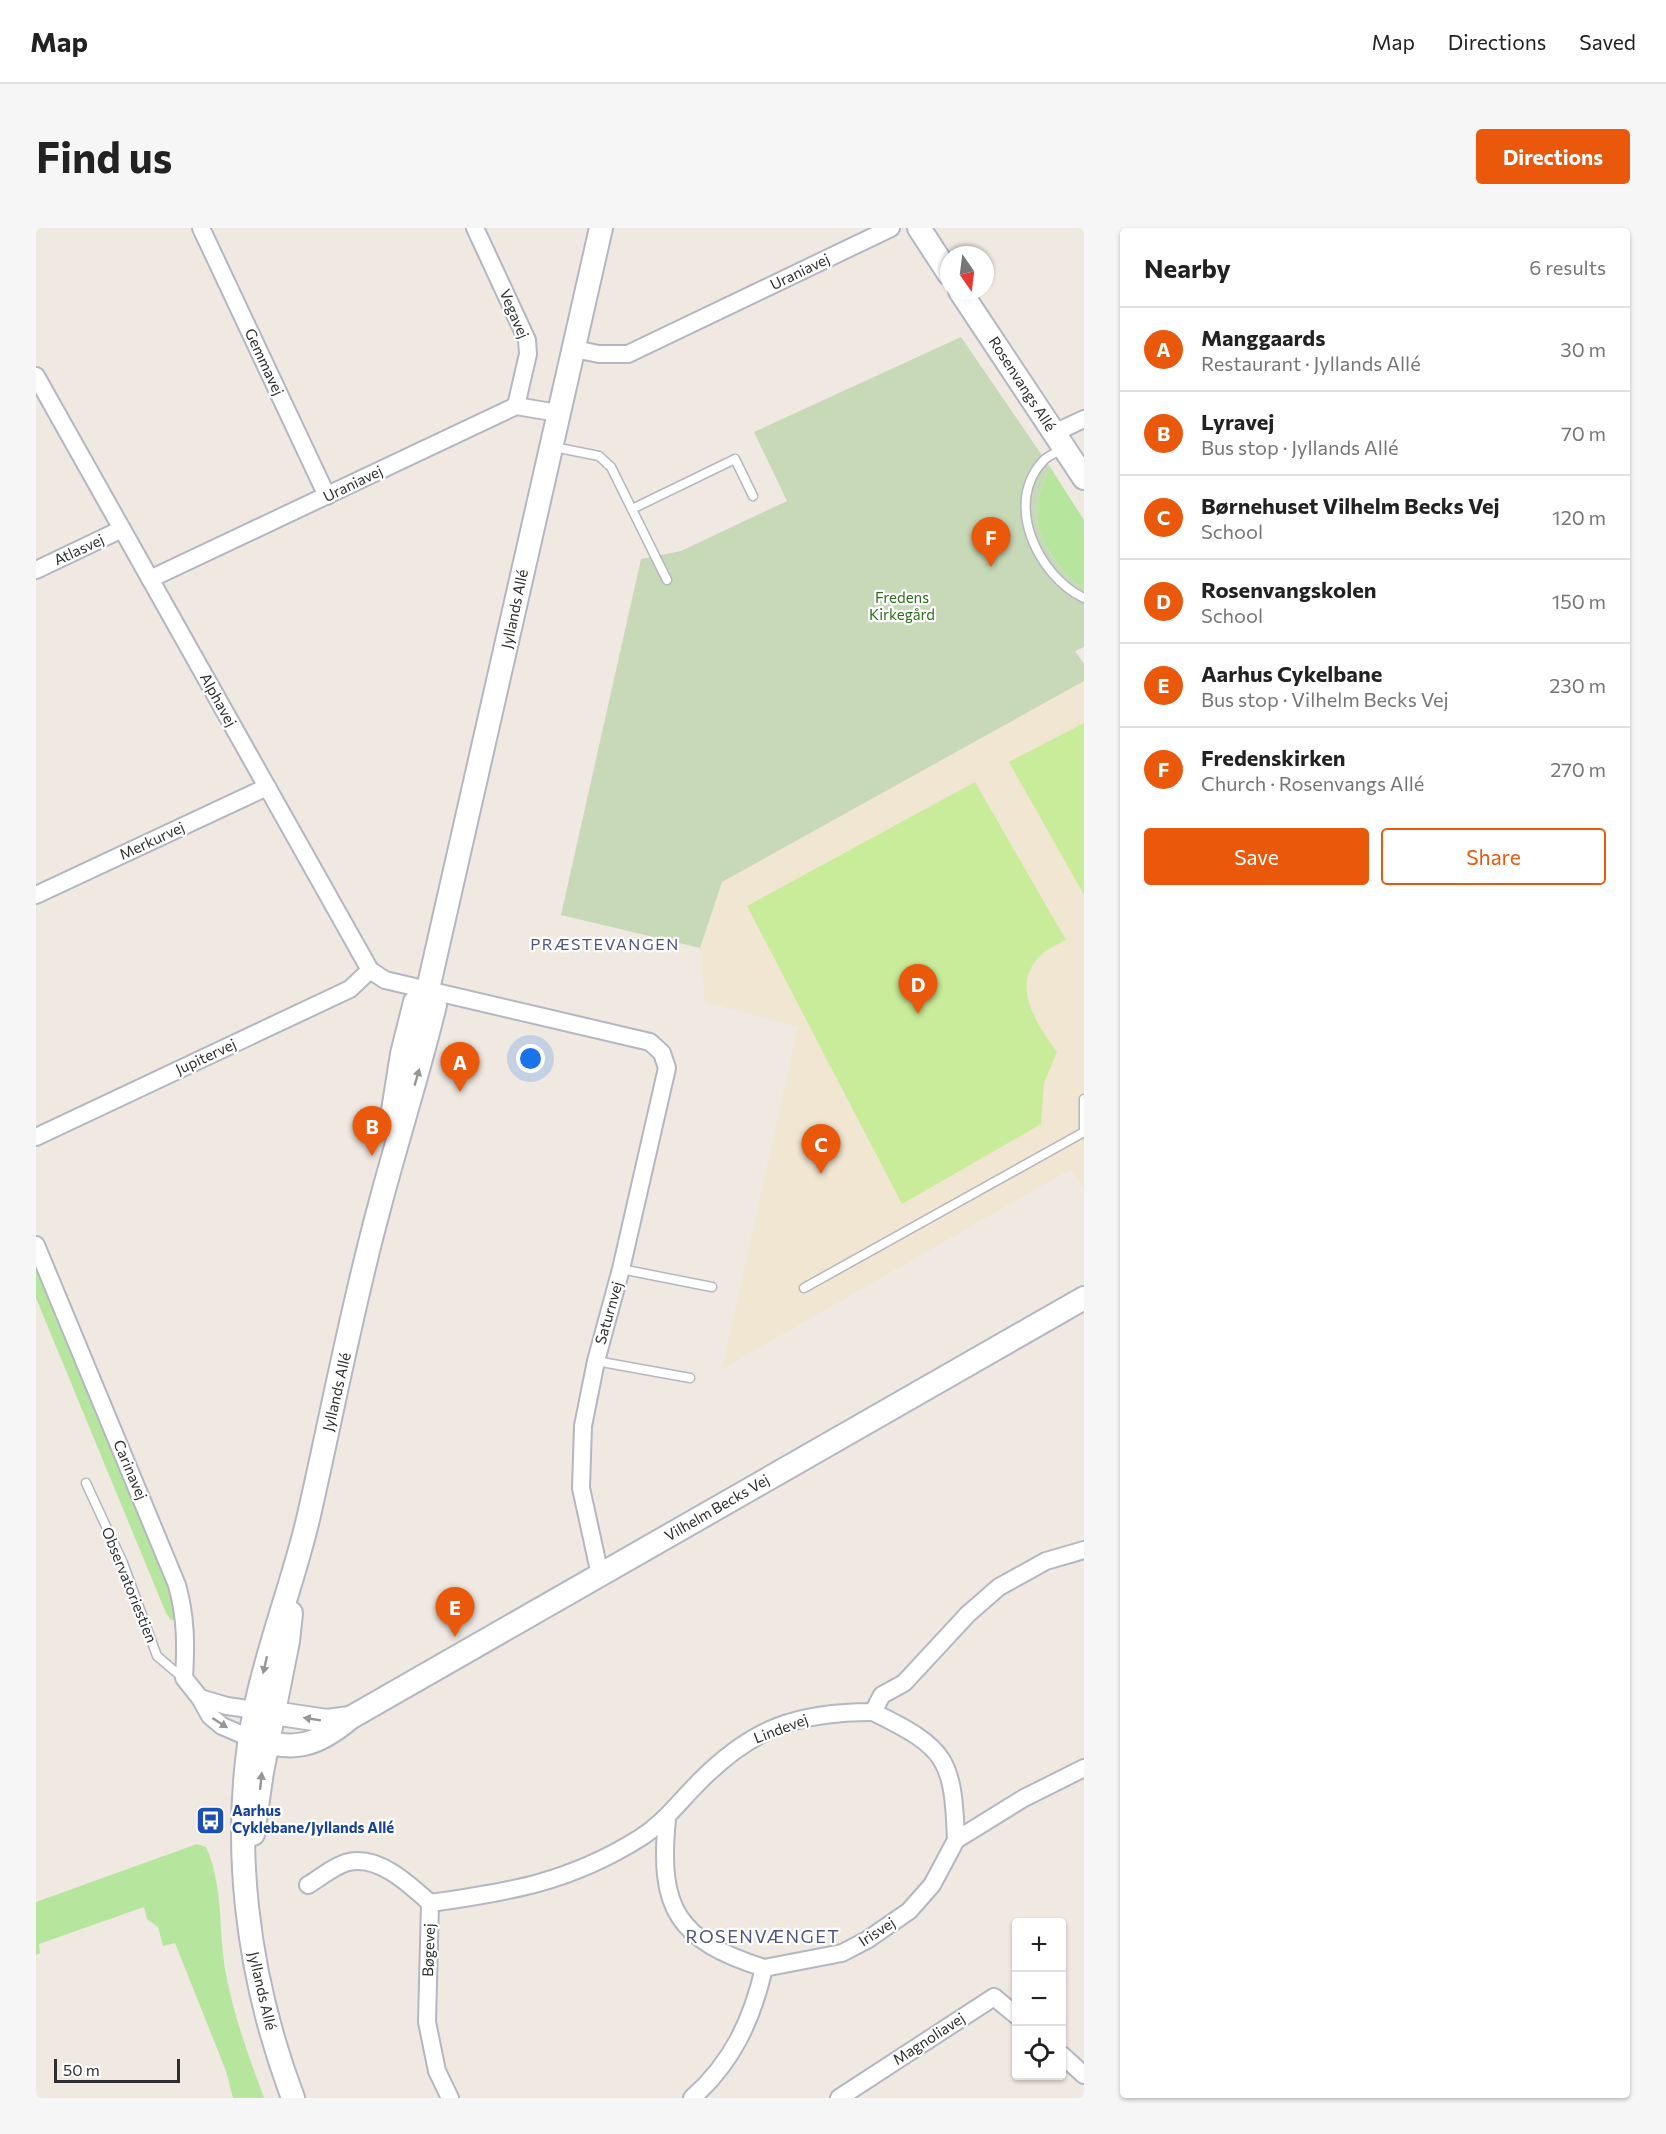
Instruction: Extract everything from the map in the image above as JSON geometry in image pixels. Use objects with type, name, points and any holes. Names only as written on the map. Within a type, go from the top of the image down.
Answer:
[{"type":"street","name":"Gemmavej","points":[[201,228],[327,496]]},
{"type":"street","name":"Vegavej","points":[[475,228],[527,340],[528,354],[516,405]]},
{"type":"street","name":"Jyllands Allé","points":[[294,2098],[273,2037],[259,1986],[252,1950],[246,1880],[259,1741],[264,1712],[268,1650],[296,1569],[377,1214],[435,1005],[428,989],[601,228]]},
{"type":"street","name":"Uraniavej","points":[[574,349],[615,355],[628,354],[891,228]]},
{"type":"street","points":[[919,228],[940,260]]},
{"type":"street","name":"Rosenvangs Allé","points":[[966,300],[1084,478]]},
{"type":"street","name":"Alphavej","points":[[36,376],[370,970]]},
{"type":"street","name":"Uraniavej","points":[[150,579],[516,405]]},
{"type":"street","points":[[516,405],[558,413]]},
{"type":"street","points":[[1059,440],[1084,418]]},
{"type":"street","name":"Atlasvej","points":[[36,570],[122,529]]},
{"type":"street","name":"Merkurvej","points":[[36,896],[267,787]]},
{"type":"street","points":[[370,970],[385,980],[428,989]]},
{"type":"street","name":"Jupitervej","points":[[36,1137],[350,989],[370,970]]},
{"type":"street","name":"Saturnvej","points":[[428,989],[650,1042],[662,1053],[667,1068],[621,1269],[596,1360],[583,1426],[580,1456],[581,1488],[600,1575]]},
{"type":"street","name":"Carinavej","points":[[36,1245],[177,1585],[184,1611],[187,1638],[184,1678]]},
{"type":"street","name":"Vilhelm Becks Vej","points":[[259,1741],[303,1746],[330,1736],[350,1718],[1084,1298]]},
{"type":"street","points":[[1084,1550],[1046,1561],[999,1587],[968,1614],[904,1683],[882,1695],[873,1712],[924,1740],[941,1757],[949,1773],[954,1793],[956,1840],[1024,1798],[1084,1768]]},
{"type":"street","points":[[184,1678],[212,1718],[222,1726],[259,1741]]},
{"type":"street","points":[[200,1698],[264,1712]]},
{"type":"street","name":"Vilhelm Becks Vej","points":[[264,1712],[327,1721],[350,1718]]},
{"type":"street","name":"Lindevej","points":[[430,1903],[515,1890],[553,1881],[640,1838],[667,1819],[723,1757],[758,1734],[795,1720],[833,1712],[873,1712]]},
{"type":"street","points":[[667,1819],[665,1885],[674,1911],[704,1943],[739,1960],[764,1968],[759,1993],[741,2038],[726,2064],[692,2098]]},
{"type":"street","name":"Irisvej","points":[[764,1968],[842,1953],[867,1941],[909,1911],[932,1885],[956,1840]]},
{"type":"street","name":"Bøgevej","points":[[308,1885],[348,1862],[368,1862],[405,1880],[430,1903],[427,2022],[437,2071],[450,2098]]},
{"type":"street","name":"Magnoliavej","points":[[838,2098],[994,1996],[1012,2012]]},
{"type":"street","points":[[1066,2059],[1084,2075]]},
{"type":"lane","points":[[1059,440],[1033,477],[1026,510],[1030,532],[1043,564],[1057,580],[1084,598]]},
{"type":"lane","points":[[550,447],[599,456],[611,467],[667,580]]},
{"type":"lane","points":[[632,509],[735,459],[753,496]]},
{"type":"lane","points":[[804,1288],[1084,1133],[1084,1099]]},
{"type":"lane","points":[[621,1269],[712,1287]]},
{"type":"lane","points":[[596,1360],[690,1378]]},
{"type":"lane","name":"Observatoriestien","points":[[86,1483],[123,1563],[157,1656],[184,1678]]},
{"type":"shaded area","points":[[1084,681],[1084,1190],[1071,1169],[722,1369],[798,1027],[705,1002],[700,948],[722,882]]},
{"type":"green space","name":"Fredens Kirkegård","points":[[961,337],[1050,467],[1037,503],[1038,524],[1046,546],[1054,559],[1071,579],[1084,588],[1084,647],[1075,651],[1084,664],[1084,681],[722,882],[700,948],[561,915],[641,559],[681,551],[787,501],[754,432]]},
{"type":"green space","points":[[1050,467],[1084,520],[1084,588],[1064,572],[1041,535],[1037,503]]},
{"type":"green space","points":[[1084,723],[1084,895],[1009,762]]},
{"type":"green space","points":[[975,782],[1066,940],[1041,955],[1030,970],[1027,982],[1030,1006],[1042,1031],[1057,1052],[1044,1083],[1041,1124],[902,1204],[747,906]]},
{"type":"green space","points":[[36,1264],[144,1518],[177,1608],[175,1620],[171,1620],[166,1613],[36,1298]]},
{"type":"green space","points":[[197,1844],[206,1847],[212,1862],[216,1878],[229,1990],[242,2037],[264,2098],[233,2098],[226,2071],[175,1943],[163,1946],[158,1927],[147,1919],[144,1907],[39,1944],[40,1953],[36,1955],[36,1902]]},
{"type":"place","name":"Fredenskirken","points":[[991,567]]},
{"type":"place","name":"Rosenvangskolen","points":[[918,1014]]},
{"type":"place","name":"Manggaards","points":[[460,1092]]},
{"type":"place","name":"Lyravej","points":[[372,1156]]},
{"type":"place","name":"Børnehuset Vilhelm Becks Vej","points":[[821,1174]]},
{"type":"place","name":"Aarhus Cykelbane","points":[[455,1637]]},
{"type":"place","name":"Aarhus Cyklebane/Jyllands Allé","points":[[211,1820]]},
{"type":"district","name":"PRÆSTEVANGEN","points":[[605,944]]},
{"type":"district","name":"ROSENVÆNGET","points":[[763,1937]]}]
